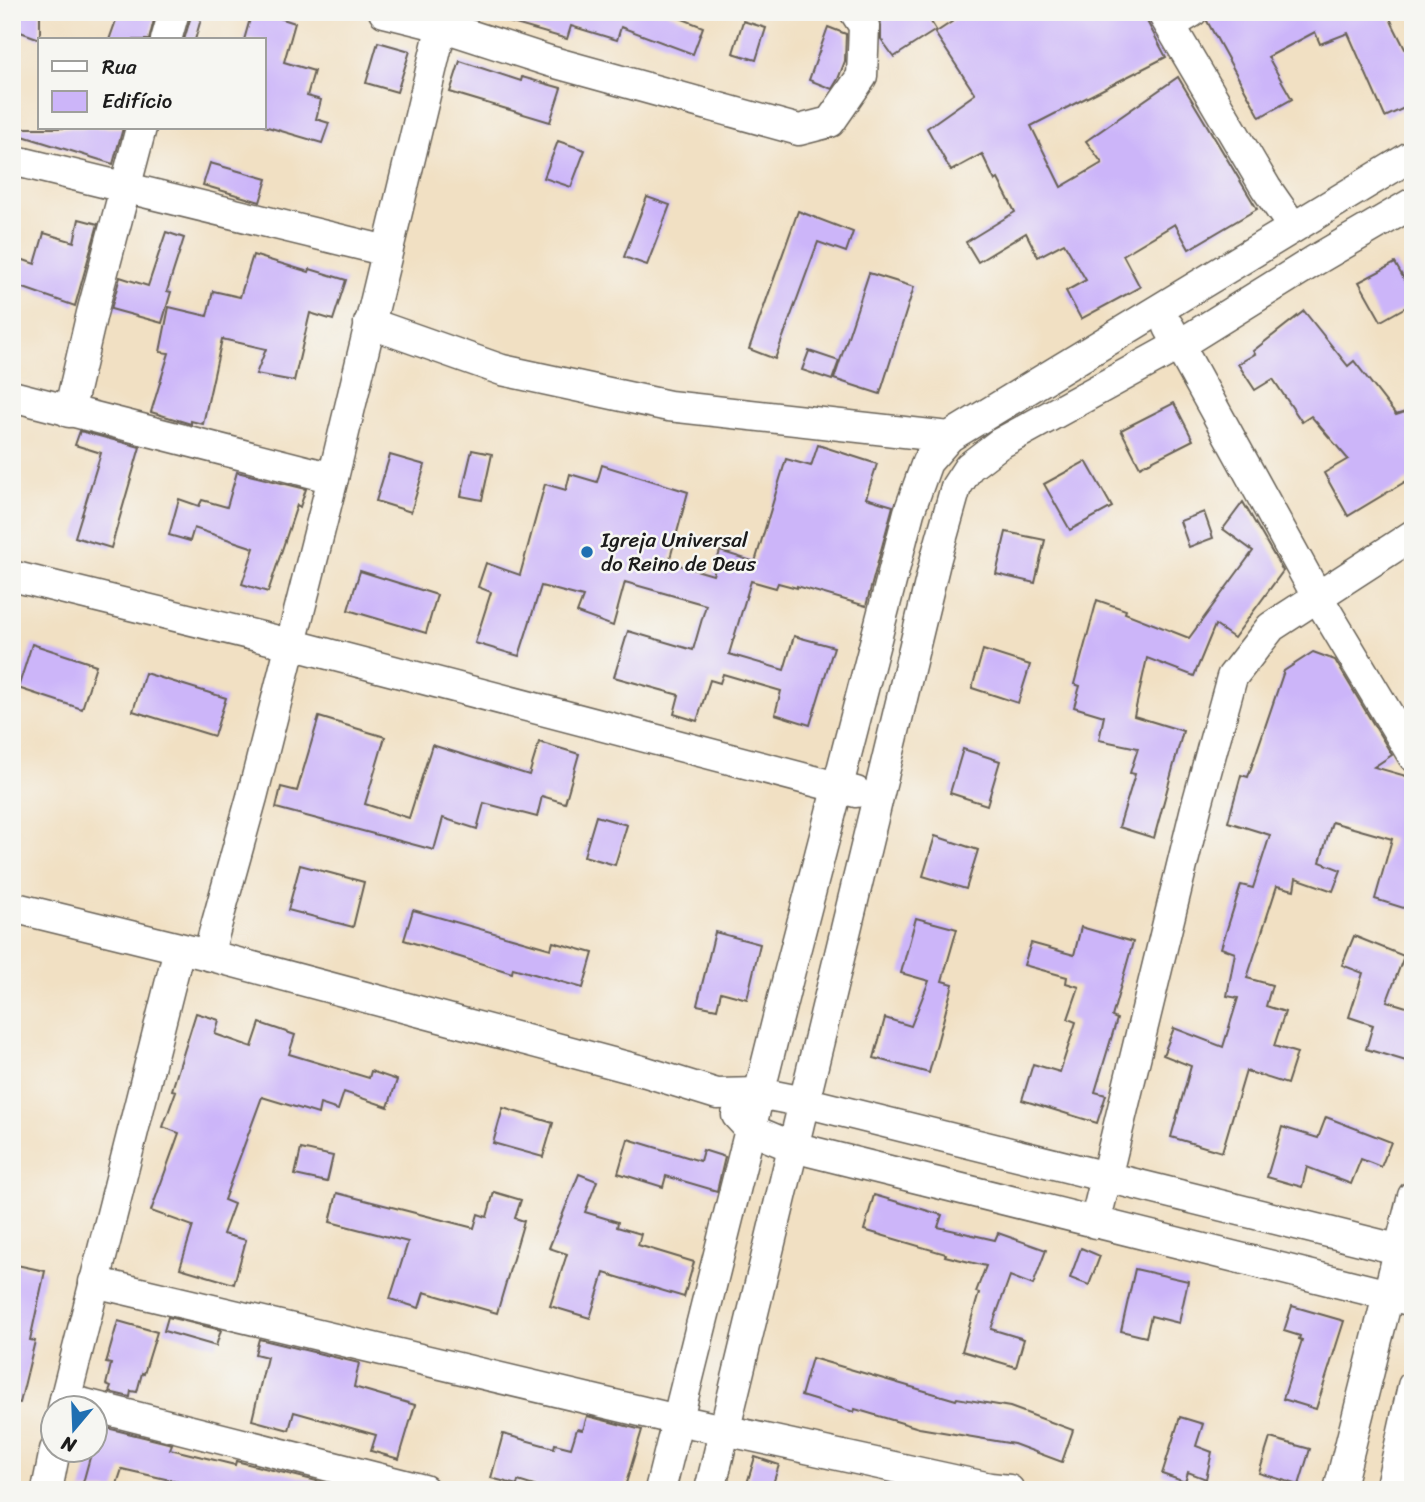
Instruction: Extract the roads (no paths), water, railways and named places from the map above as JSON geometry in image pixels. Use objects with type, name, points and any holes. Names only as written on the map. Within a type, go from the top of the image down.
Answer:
[{"type":"street","points":[[167,38],[174,12]]},
{"type":"street","points":[[384,12],[443,19],[550,61],[799,130],[830,122],[862,76],[864,26],[855,12]]},
{"type":"street","points":[[1175,17],[1266,188],[1293,227]]},
{"type":"street","points":[[208,956],[252,797],[333,478],[443,19]]},
{"type":"street","points":[[69,412],[140,130]]},
{"type":"street","points":[[660,1490],[890,585],[909,512],[927,462],[949,437],[1413,155]]},
{"type":"street","points":[[12,160],[387,251]]},
{"type":"street","points":[[710,1490],[927,595],[956,487],[969,467],[999,444],[1179,345],[1413,203]]},
{"type":"street","points":[[1160,310],[1317,596],[1413,756]]},
{"type":"street","points":[[369,323],[502,370],[669,406],[949,437]]},
{"type":"street","points":[[12,396],[333,478]]},
{"type":"street","points":[[1096,1223],[1196,808],[1232,677],[1271,627],[1413,535]]},
{"type":"street","points":[[12,576],[290,644],[878,798]]},
{"type":"street","points":[[890,585],[927,595]]},
{"type":"street","points":[[12,907],[646,1072],[717,1094],[759,1093],[804,1102],[1406,1251]]},
{"type":"street","points":[[66,1394],[179,949]]},
{"type":"street","points":[[717,1094],[750,1129],[793,1147],[1401,1298]]},
{"type":"street","points":[[1339,1490],[1401,1298],[1413,1196]]},
{"type":"street","points":[[94,1282],[678,1420],[1009,1490]]},
{"type":"street","points":[[1390,1490],[1413,1387]]},
{"type":"street","points":[[108,1414],[424,1490]]},
{"type":"street","points":[[47,1490],[52,1464]]},
{"type":"place","name":"Igreja Universal do Reino de Deus","points":[[587,552]]}]
